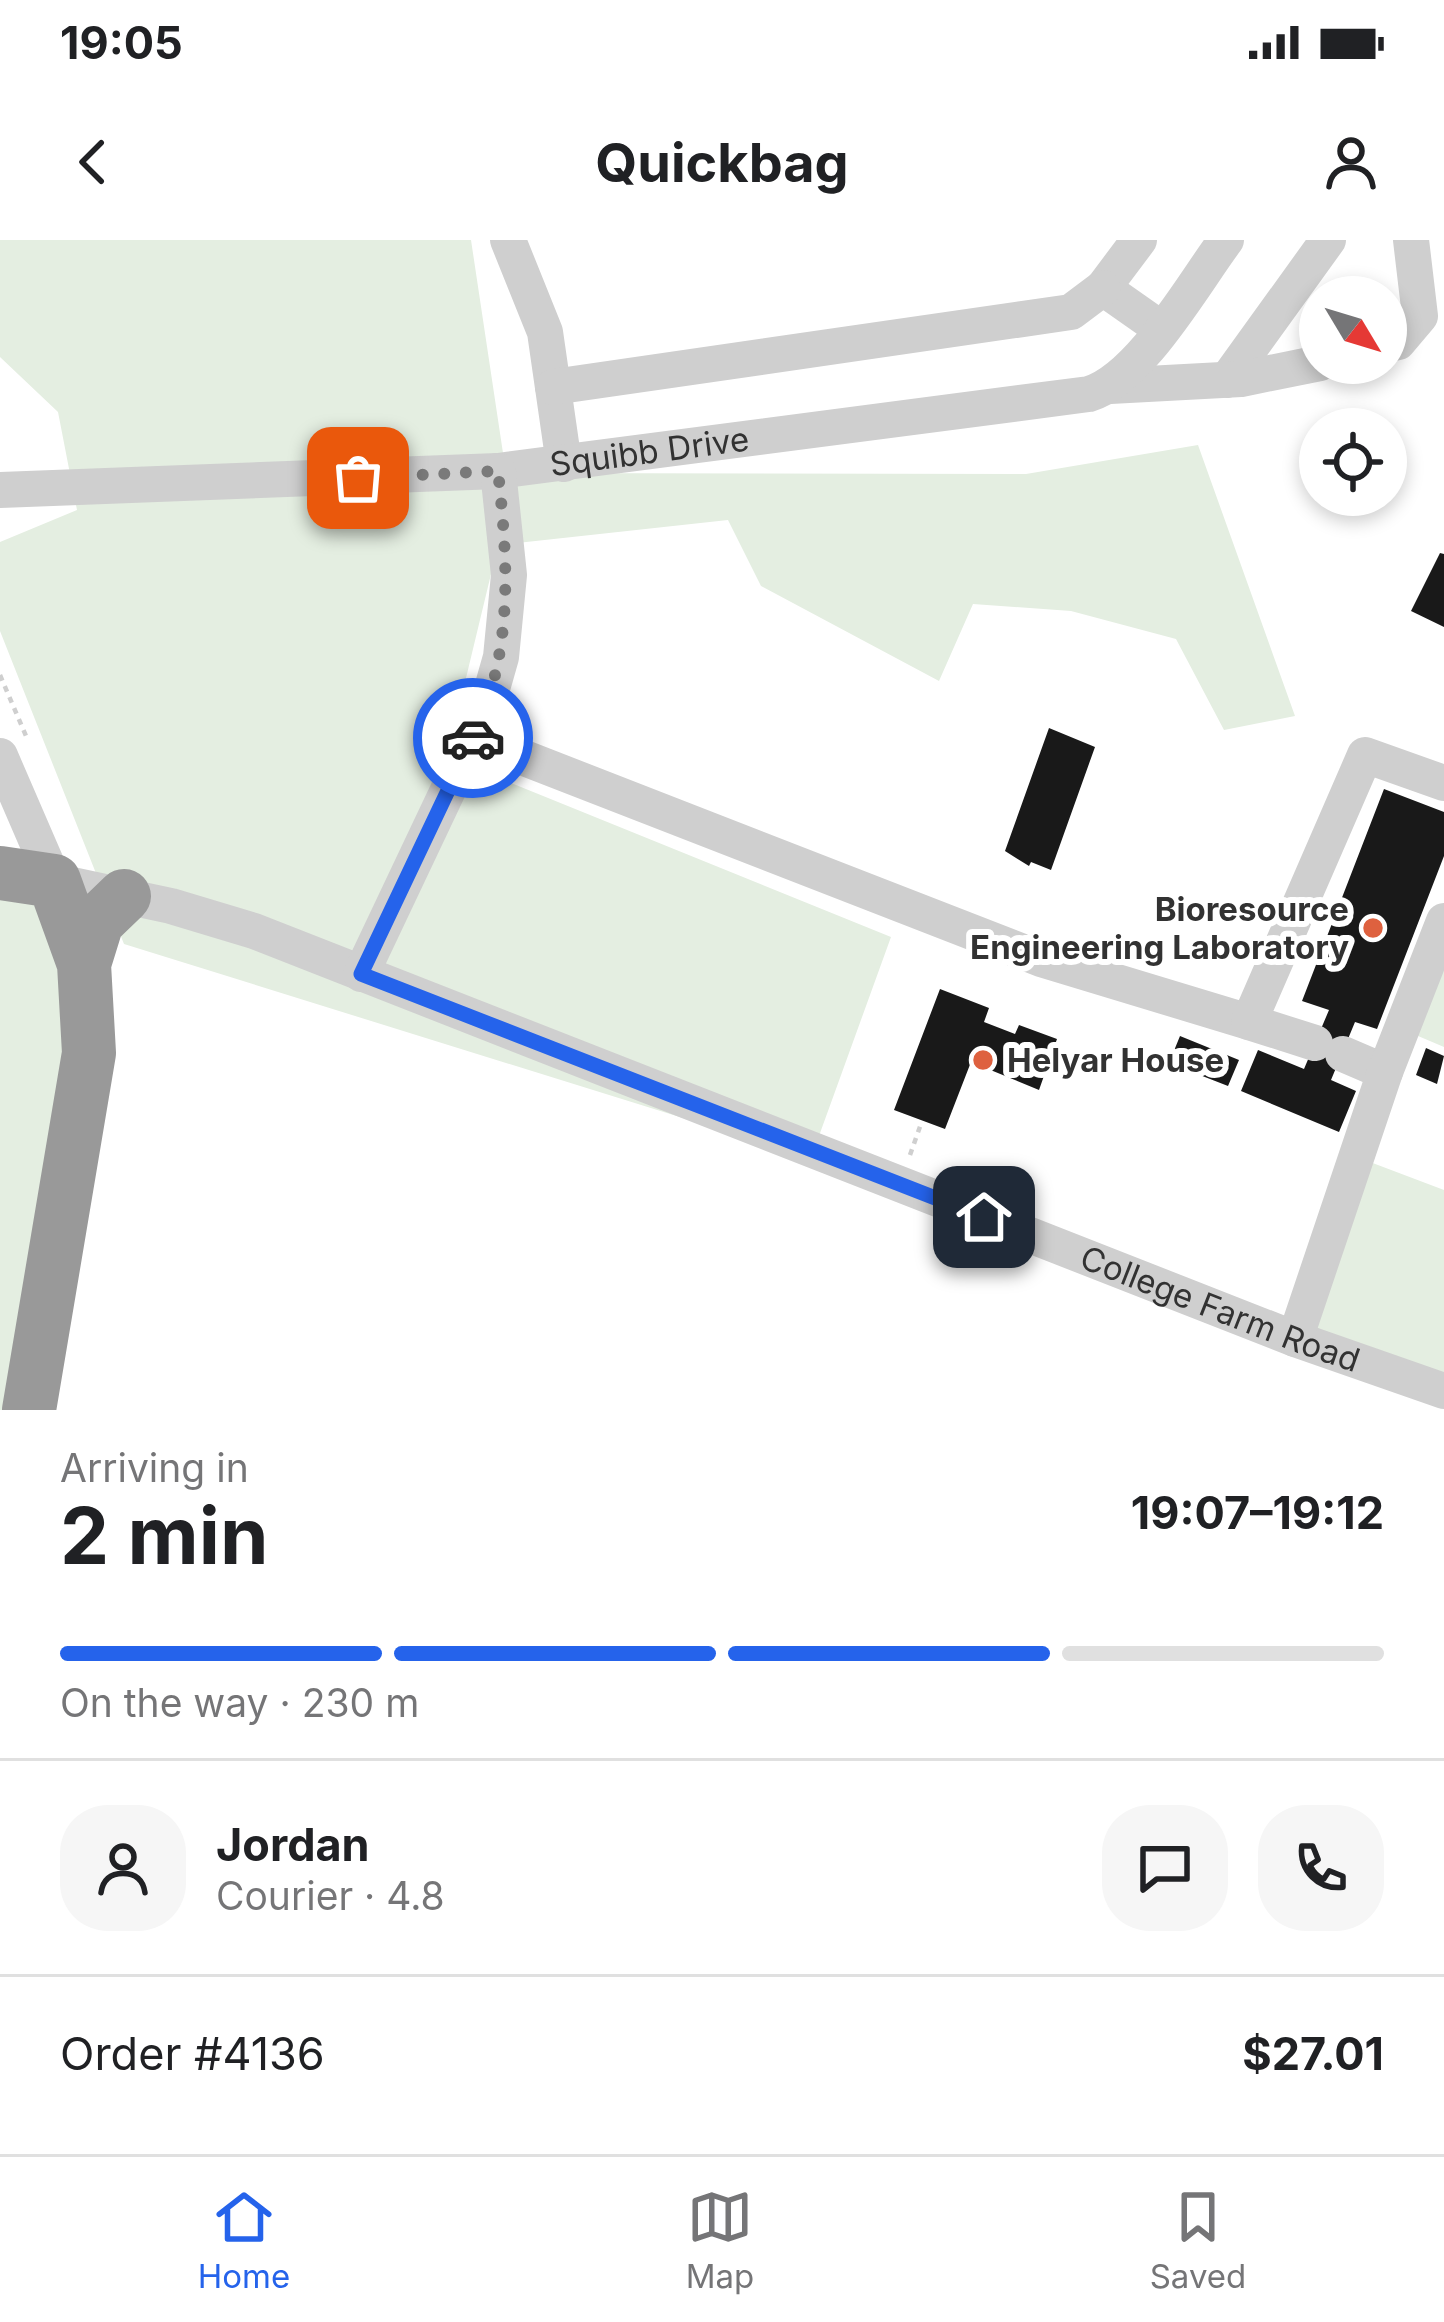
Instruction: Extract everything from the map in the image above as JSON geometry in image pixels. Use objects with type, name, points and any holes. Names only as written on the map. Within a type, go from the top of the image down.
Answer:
[{"type":"highway","points":[[0,873],[53,881],[84,964],[90,1022],[86,1088],[29,1410]]},
{"type":"highway","points":[[84,964],[98,922],[124,896]]},
{"type":"street","points":[[508,240],[545,332],[564,464]]},
{"type":"street","points":[[553,387],[1071,312],[1103,288],[1139,240]]},
{"type":"street","points":[[1110,386],[1226,240]]},
{"type":"street","points":[[1227,380],[1328,240]]},
{"type":"street","points":[[1407,331],[1420,316],[1411,240]]},
{"type":"street","points":[[1103,288],[1160,328]]},
{"type":"street","name":"Squibb Drive","points":[[0,490],[498,471],[1089,394],[1110,386],[1227,380],[1299,367]]},
{"type":"street","points":[[361,974],[473,738],[501,657],[509,575],[498,471]]},
{"type":"street","points":[[473,738],[1041,959],[1329,1048],[1385,1072]]},
{"type":"street","points":[[1249,1022],[1365,755],[1444,783]]},
{"type":"street","points":[[0,756],[53,881]]},
{"type":"street","name":"College Farm Road","points":[[53,881],[223,920],[1295,1339],[1444,1391]]},
{"type":"street","points":[[1295,1339],[1385,1072],[1444,921]]},
{"type":"shaded area","points":[[0,240],[471,240],[506,473],[1026,474],[1198,445],[1295,716],[1224,730],[1176,639],[1071,611],[973,604],[939,681],[761,586],[728,520],[498,545],[447,757],[891,937],[811,1158],[124,944],[0,631],[0,542],[77,510],[58,412],[0,357]]},
{"type":"shaded area","points":[[0,894],[34,897],[68,967],[63,1087],[16,1410],[0,1410]]},
{"type":"shaded area","points":[[1444,949],[1444,1047],[1411,1033]]},
{"type":"shaded area","points":[[1370,1162],[1444,1190],[1444,1399],[1298,1350]]},
{"type":"building","points":[[1440,553],[1444,554],[1444,627],[1411,611]]},
{"type":"building","points":[[1049,728],[1095,747],[1051,870],[1031,862],[1029,866],[1005,851]]},
{"type":"building","name":"Bioresource Engineering Laboratory","points":[[1384,789],[1444,812],[1444,856],[1377,1029],[1355,1022],[1331,1080],[1356,1091],[1339,1132],[1241,1091],[1258,1050],[1304,1069],[1329,1010],[1302,1001]]},
{"type":"building","name":"Helyar House","points":[[940,989],[989,1008],[984,1022],[1015,1034],[1019,1025],[1057,1039],[1039,1090],[971,1062],[945,1129],[894,1110]]},
{"type":"building","points":[[1180,1036],[1239,1060],[1228,1086],[1169,1063]]},
{"type":"building","points":[[1426,1048],[1444,1056],[1437,1084],[1416,1075]]},
{"type":"way so far","points":[[358,478],[498,471],[509,575],[501,657],[473,738]]},
{"type":"place","name":"Bioresource Engineering Laboratory","points":[[1373,928]]},
{"type":"place","name":"Helyar House","points":[[983,1060]]},
{"type":"route","points":[[473,738],[361,974],[984,1217]]}]
